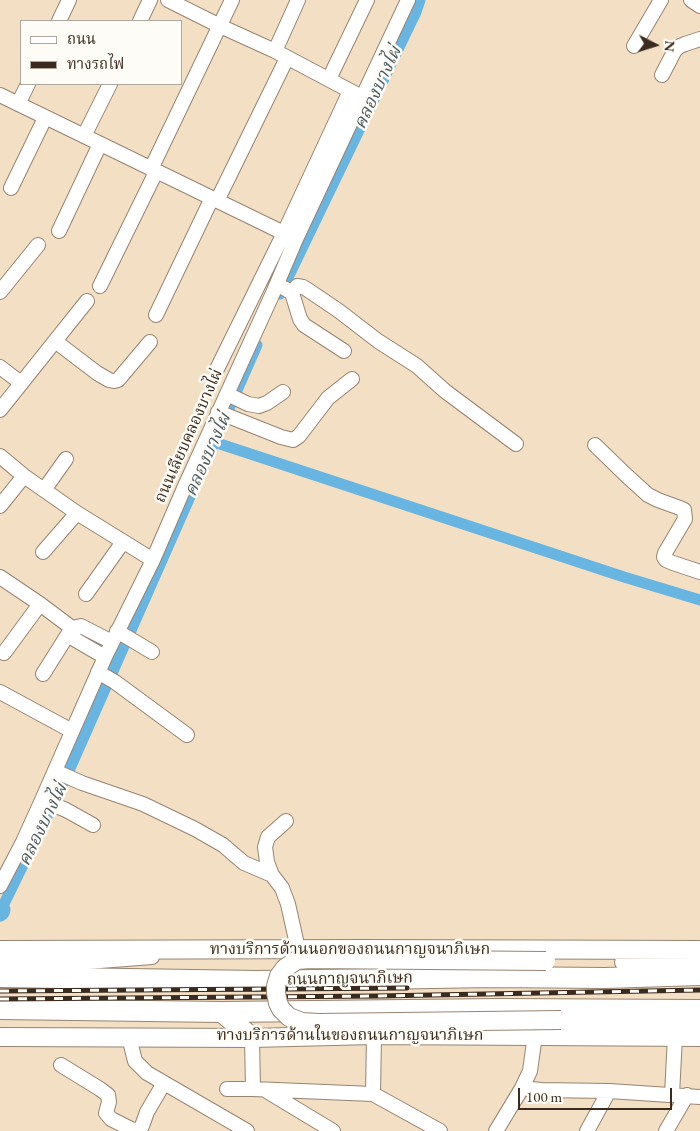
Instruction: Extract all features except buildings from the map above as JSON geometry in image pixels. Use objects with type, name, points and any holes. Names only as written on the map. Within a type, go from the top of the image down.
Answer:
[{"type":"highway","name":"ถนนกาญจนาภิเษก","points":[[4,972],[257,981],[491,977],[606,978],[700,975]]},
{"type":"highway","name":"ถนนกาญจนาภิเษก","points":[[0,1009],[222,1012],[499,1009],[700,1010]]},
{"type":"highway","points":[[222,1012],[252,1038]]},
{"type":"main road","name":"ทางบริการด้านนอกของถนนกาญจนาภิเษก","points":[[0,950],[700,950]]},
{"type":"main road","points":[[700,963],[310,959],[297,960],[285,968],[279,976],[276,986],[278,1003],[281,1009],[289,1017],[310,1023],[561,1020],[700,1024]]},
{"type":"main road","name":"ทางบริการด้านในของถนนกาญจนาภิเษก","points":[[0,1037],[252,1038],[374,1035],[700,1037]]},
{"type":"street","points":[[59,20],[69,0]]},
{"type":"street","points":[[140,20],[150,0]]},
{"type":"street","points":[[168,0],[281,54],[363,97]]},
{"type":"street","points":[[100,286],[232,0]]},
{"type":"street","points":[[156,314],[214,200],[281,54],[298,0]]},
{"type":"street","points":[[329,79],[367,0]]},
{"type":"street","name":"ถนนเลียบคลองบางไผ่","points":[[0,886],[58,772],[72,732],[100,673],[105,657],[153,560],[185,486],[229,395],[285,288],[290,236],[363,97],[408,0]]},
{"type":"street","points":[[634,46],[661,0]]},
{"type":"street","points":[[691,0],[700,6]]},
{"type":"street","points":[[662,75],[675,50],[684,44],[700,39]]},
{"type":"street","points":[[18,104],[28,85]]},
{"type":"street","points":[[84,136],[110,85]]},
{"type":"street","points":[[217,369],[290,236],[350,91]]},
{"type":"street","points":[[0,95],[290,236]]},
{"type":"street","points":[[11,188],[45,118]]},
{"type":"street","points":[[59,231],[100,144]]},
{"type":"street","points":[[0,292],[38,245]]},
{"type":"street","points":[[344,352],[304,324],[285,288],[297,286],[308,290],[378,341],[417,366],[445,391],[516,444]]},
{"type":"street","points":[[0,410],[87,300]]},
{"type":"street","points":[[55,341],[98,373],[114,381],[118,380],[150,342]]},
{"type":"street","points":[[0,367],[21,383]]},
{"type":"street","points":[[221,413],[281,438],[293,440],[299,436],[328,398],[352,378]]},
{"type":"street","points":[[229,395],[248,404],[260,406],[283,392]]},
{"type":"street","points":[[596,445],[648,495],[684,510],[685,519],[664,552],[664,557],[673,563],[700,572]]},
{"type":"street","points":[[0,456],[24,476],[77,513],[153,560]]},
{"type":"street","points":[[44,490],[66,459]]},
{"type":"street","points":[[0,506],[24,476]]},
{"type":"street","points":[[43,552],[77,513]]},
{"type":"street","points":[[86,594],[123,542]]},
{"type":"street","points":[[1,580],[40,604],[72,628],[74,639],[105,657]]},
{"type":"street","points":[[4,653],[40,604]]},
{"type":"street","points":[[43,674],[72,628],[81,626],[117,635],[137,643],[152,652]]},
{"type":"street","points":[[100,673],[187,735]]},
{"type":"street","points":[[0,692],[72,732]]},
{"type":"street","points":[[58,772],[82,783],[143,804],[195,829],[224,845],[244,864],[272,875]]},
{"type":"street","points":[[44,801],[66,810],[92,825]]},
{"type":"street","points":[[286,821],[268,837],[265,847],[267,862],[272,875],[282,888],[288,904],[298,949]]},
{"type":"street","points":[[4,972],[87,962],[245,949]]},
{"type":"street","points":[[373,1094],[374,1035]]},
{"type":"street","points":[[496,1131],[530,1071],[536,1036]]},
{"type":"street","points":[[672,1095],[675,1036]]},
{"type":"street","points":[[129,1037],[135,1061],[147,1073],[247,1131]]},
{"type":"street","points":[[252,1038],[258,1089]]},
{"type":"street","points":[[61,1065],[108,1096],[109,1102],[106,1113],[111,1119],[137,1131],[142,1126],[147,1112],[164,1083]]},
{"type":"street","points":[[522,1088],[694,1096]]},
{"type":"street","points":[[227,1089],[373,1094],[440,1131]]},
{"type":"street","points":[[258,1089],[333,1131]]},
{"type":"street","points":[[587,1131],[609,1091]]},
{"type":"street","points":[[666,1131],[694,1096]]},
{"type":"waterway","name":"คลองบางไผ่","points":[[280,294],[416,12],[420,0]]},
{"type":"waterway","name":"คลองบางไผ่","points":[[1,910],[68,773],[257,345]]},
{"type":"waterway","points":[[214,442],[624,577],[700,600]]},
{"type":"railway","points":[[0,991],[407,988]]},
{"type":"railway","points":[[0,999],[378,996],[700,990]]}]
